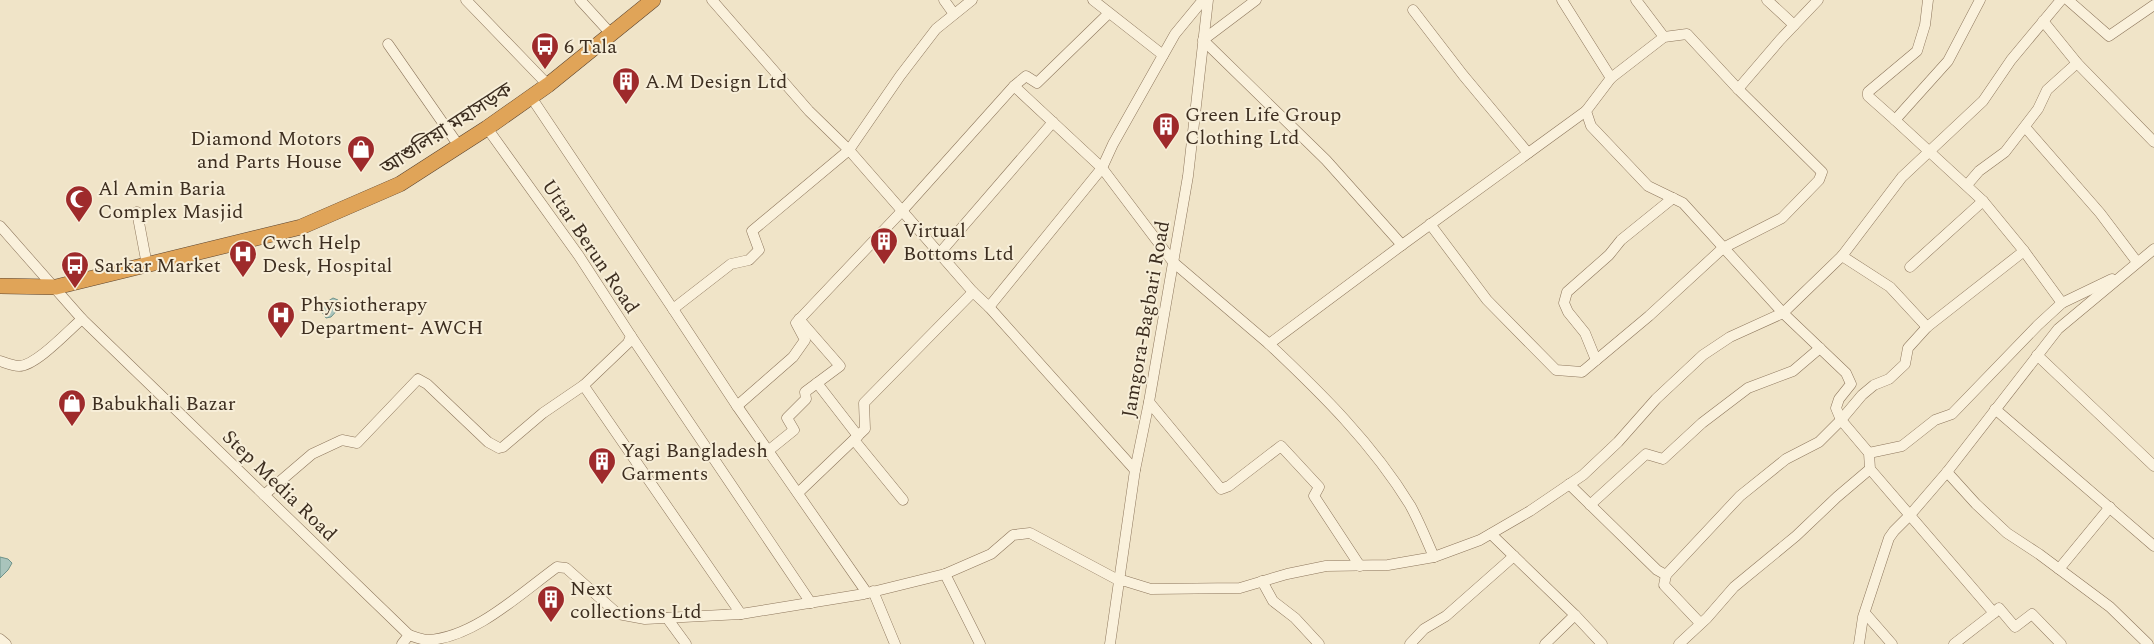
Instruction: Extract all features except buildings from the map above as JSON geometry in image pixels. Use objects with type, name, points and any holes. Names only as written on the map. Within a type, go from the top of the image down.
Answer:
[{"type":"highway","name":"আশুলিয়া মহাসড়ক","points":[[0,286],[56,288],[301,227],[400,184],[532,97],[612,35],[653,0]]},
{"type":"street","points":[[466,0],[548,85]]},
{"type":"street","points":[[580,0],[612,35]]},
{"type":"street","points":[[712,0],[809,111],[849,150],[939,254],[1135,470]]},
{"type":"street","points":[[944,0],[954,14]]},
{"type":"street","points":[[673,309],[731,264],[749,260],[759,250],[752,231],[849,150],[900,76],[936,29],[972,0]]},
{"type":"street","points":[[1093,0],[1108,14],[1163,55]]},
{"type":"street","points":[[989,307],[1102,168],[1113,144],[1174,34],[1203,0]]},
{"type":"street","name":"Jamgora-Bagbari Road","points":[[1110,644],[1135,470],[1149,402],[1188,176],[1208,0]]},
{"type":"street","points":[[1256,0],[1203,40],[1326,160],[1402,244]]},
{"type":"street","points":[[1562,0],[1611,78]]},
{"type":"street","points":[[1636,0],[1664,37]]},
{"type":"street","points":[[1767,0],[1794,25]]},
{"type":"street","points":[[1738,89],[1818,0]]},
{"type":"street","points":[[1928,0],[1925,25],[1917,51],[1868,92],[1868,96],[1983,201],[2024,251],[2062,303]]},
{"type":"street","points":[[1895,120],[1948,61],[1980,0]]},
{"type":"street","points":[[402,644],[409,636],[426,640],[442,638],[470,629],[557,567],[566,568],[618,614],[645,619],[741,614],[870,592],[945,574],[991,554],[1013,535],[1030,533],[1120,581],[1151,589],[1240,588],[1326,566],[1388,566],[1434,556],[1480,540],[1583,475],[1618,442],[1656,399],[1703,355],[1730,336],[1783,313],[1842,256],[1875,210],[1902,177],[1983,101],[2011,60],[2061,0]]},
{"type":"street","points":[[2068,0],[2109,36],[2154,5]]},
{"type":"street","points":[[1413,10],[1463,75],[1528,153]]},
{"type":"street","points":[[737,406],[793,357],[805,340],[796,322],[902,211],[1014,86],[1026,76],[1036,83],[1108,14]]},
{"type":"street","points":[[2043,21],[2077,63],[2154,142]]},
{"type":"street","points":[[1269,344],[1402,244],[1586,111],[1611,78],[1664,37],[1687,34],[1738,89],[1822,172],[1819,180],[1782,218],[1722,248],[1649,316],[1582,372],[1556,370],[1487,300],[1430,224]]},
{"type":"street","points":[[388,44],[459,146]]},
{"type":"street","points":[[1967,185],[1980,171],[2005,152],[2038,109],[2047,90],[2077,63]]},
{"type":"street","points":[[1014,86],[1102,168],[1173,262],[1269,344],[1322,395],[1378,459],[1410,506],[1434,556]]},
{"type":"street","points":[[532,97],[737,406],[870,592],[895,644]]},
{"type":"street","points":[[1586,111],[1591,126],[1648,186],[1682,203],[1783,313],[1846,373],[1851,384],[1839,399],[1836,408],[1841,420],[1870,453],[1870,469],[1994,613]]},
{"type":"street","points":[[939,254],[1053,122]]},
{"type":"street","points":[[2025,127],[2100,213],[2137,262]]},
{"type":"street","name":"Uttar Berun Road","points":[[264,495],[312,454],[342,440],[357,443],[418,379],[427,384],[488,442],[499,448],[503,447],[543,413],[584,384],[628,343],[631,336],[579,256],[487,128]]},
{"type":"street","points":[[1596,360],[1585,333],[1566,308],[1564,303],[1567,292],[1608,255],[1621,240],[1673,198]]},
{"type":"street","points":[[1910,267],[1983,201]]},
{"type":"street","points":[[137,212],[147,265]]},
{"type":"street","name":"Step Media Road","points":[[0,226],[82,319],[409,636]]},
{"type":"street","points":[[1859,644],[1865,613],[1889,538],[1894,531],[1910,516],[1948,472],[2058,329],[2154,249]]},
{"type":"street","points":[[1700,623],[1664,585],[1666,575],[1740,496],[1786,459],[1819,442],[1862,395],[1874,385],[1888,379],[1905,364],[1908,348],[1927,327],[2024,251]]},
{"type":"street","points":[[1842,256],[1890,287],[1927,327]]},
{"type":"street","points":[[1870,453],[1902,446],[1936,420],[1952,414],[2038,325],[2062,303],[2124,273]]},
{"type":"street","points":[[798,493],[865,429],[864,403],[974,292]]},
{"type":"street","points":[[0,361],[19,366],[26,365],[82,319]]},
{"type":"street","points":[[768,451],[794,430],[787,418],[806,399],[805,392],[840,366],[799,319]]},
{"type":"street","points":[[631,336],[811,603]]},
{"type":"street","points":[[1590,505],[1646,454],[1663,459],[1702,423],[1748,388],[1793,370],[1820,348]]},
{"type":"street","points":[[2037,355],[2154,466]]},
{"type":"street","points":[[584,384],[741,614]]},
{"type":"street","points":[[817,384],[903,500]]},
{"type":"street","points":[[1149,402],[1221,489],[1230,486],[1281,446],[1319,487],[1314,496],[1360,566]]},
{"type":"street","points":[[1995,409],[2154,546]]},
{"type":"street","points":[[1679,644],[1734,587],[1796,536],[1870,469]]},
{"type":"street","points":[[1948,472],[1976,504],[2007,533],[2110,607],[2148,644]]},
{"type":"street","points":[[1569,484],[1657,570],[1666,575]]},
{"type":"street","points":[[2059,569],[2110,507]]},
{"type":"street","points":[[1491,534],[1575,615],[1602,644]]},
{"type":"street","points":[[1410,644],[1424,629],[1446,616],[1514,556]]},
{"type":"street","points":[[945,574],[980,644]]},
{"type":"street","points":[[1262,581],[1273,601],[1295,618],[1319,644]]},
{"type":"street","points":[[1954,644],[1999,608],[2015,627],[2032,614],[2061,644]]},
{"type":"street","points":[[1865,613],[1892,644]]},
{"type":"street","points":[[1545,644],[1575,615]]},
{"type":"street","points":[[667,618],[686,644]]},
{"type":"street","points":[[0,639],[6,644]]},
{"type":"water","points":[[333,298],[338,300],[341,306],[331,317],[326,318],[322,312],[322,305]]},
{"type":"water","points":[[0,557],[8,559],[12,563],[0,578]]},
{"type":"place","name":"6 Tala","points":[[545,70]]},
{"type":"place","name":"A.M Design Ltd","points":[[626,105]]},
{"type":"place","name":"Green Life Group Clothing Ltd","points":[[1166,150]]},
{"type":"place","name":"Diamond Motors and Parts House","points":[[361,173]]},
{"type":"place","name":"Al Amin Baria Complex Masjid","points":[[79,223]]},
{"type":"place","name":"Virtual Bottoms Ltd","points":[[884,265]]},
{"type":"place","name":"Cwch Help Desk, Hospital","points":[[243,278]]},
{"type":"place","name":"Sarkar Market","points":[[75,289]]},
{"type":"place","name":"Physiotherapy Department- AWCH","points":[[281,339]]},
{"type":"place","name":"Babukhali Bazar","points":[[72,427]]},
{"type":"place","name":"Yagi Bangladesh Garments","points":[[602,485]]},
{"type":"place","name":"Next collections Ltd","points":[[551,623]]}]
